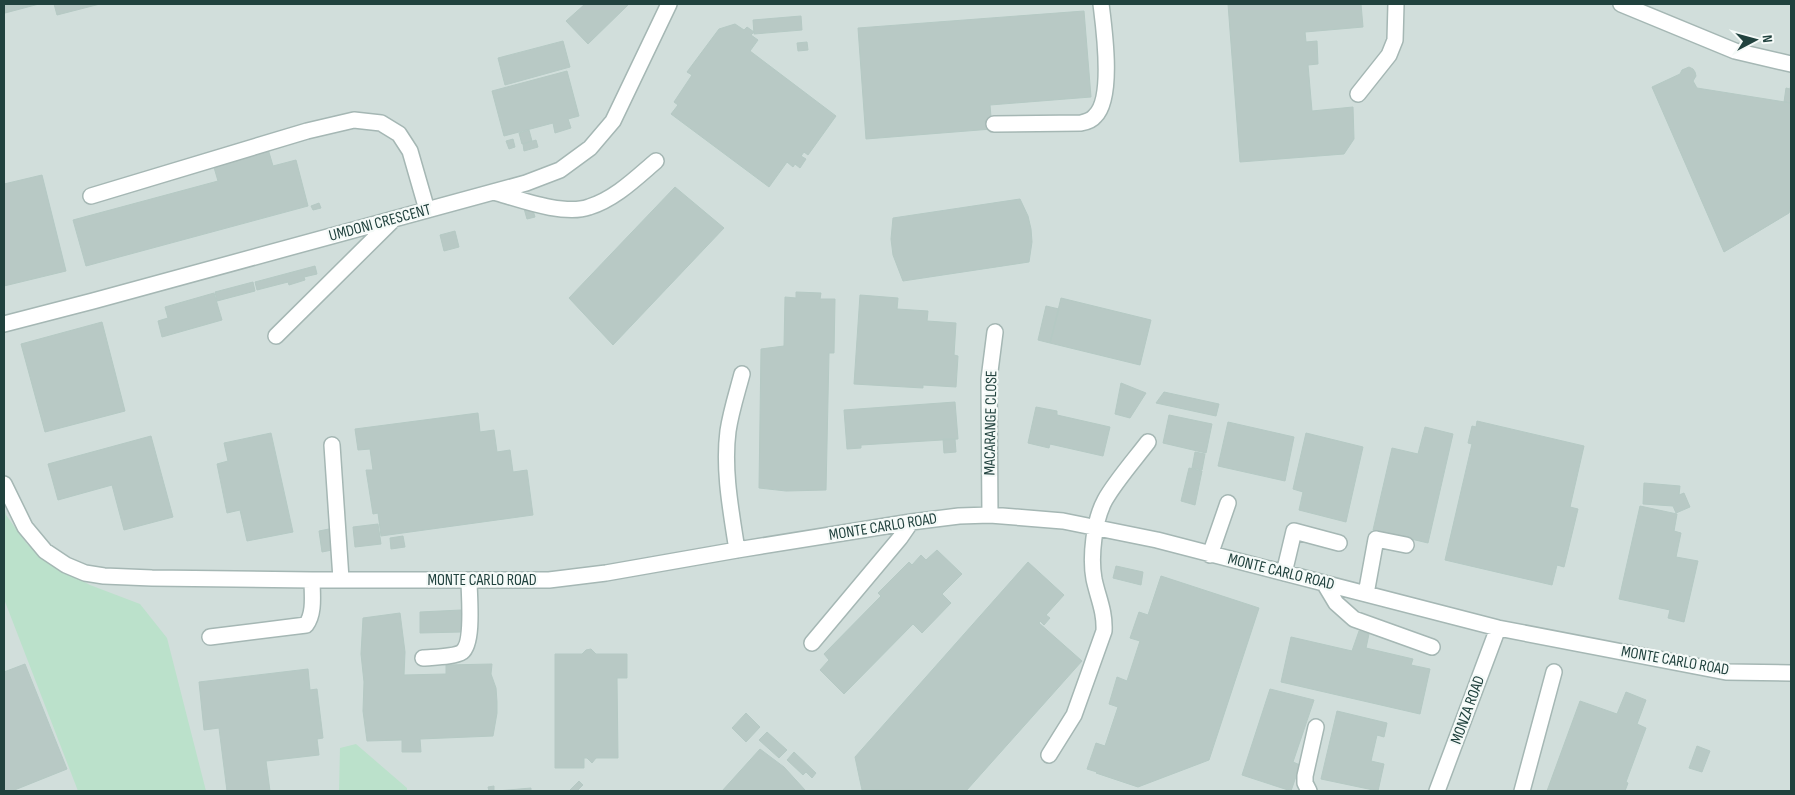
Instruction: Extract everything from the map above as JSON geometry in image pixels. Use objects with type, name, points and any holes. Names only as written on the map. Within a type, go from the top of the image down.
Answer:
[{"type":"street","name":"UMDONI CRESCENT","points":[[4,324],[526,183],[560,170],[590,148],[613,121],[669,4]]},
{"type":"street","points":[[994,124],[1081,123],[1096,116],[1105,96],[1106,77],[1105,40],[1101,4]]},
{"type":"street","points":[[1358,94],[1390,55],[1395,40],[1396,4]]},
{"type":"street","points":[[1628,5],[1735,51],[1791,64]]},
{"type":"street","points":[[91,196],[307,131],[354,120],[381,123],[399,134],[410,151],[427,210]]},
{"type":"street","points":[[492,192],[559,209],[576,210],[589,208],[617,192],[656,161]]},
{"type":"street","points":[[276,336],[394,219]]},
{"type":"street","name":"MACARANGE CLOSE","points":[[990,515],[989,379],[995,332]]},
{"type":"street","points":[[737,550],[728,482],[727,455],[731,414],[742,374]]},
{"type":"street","points":[[1049,755],[1074,715],[1104,631],[1105,618],[1094,578],[1093,547],[1095,528],[1104,501],[1148,442]]},
{"type":"street","points":[[332,445],[341,579]]},
{"type":"street","name":"MONTE CARLO ROAD","points":[[4,484],[25,527],[45,551],[66,565],[85,573],[104,576],[312,580],[549,580],[606,573],[911,522],[959,516],[990,515],[1063,521],[1157,540],[1498,628],[1726,672],[1791,673]]},
{"type":"street","points":[[1210,555],[1228,503]]},
{"type":"street","points":[[812,643],[900,538],[911,522]]},
{"type":"street","points":[[1284,573],[1294,531],[1339,543]]},
{"type":"street","points":[[1366,594],[1376,538],[1406,545]]},
{"type":"street","points":[[210,637],[306,625],[310,619],[312,606],[312,580]]},
{"type":"street","points":[[423,658],[460,654],[466,648],[470,626],[469,580]]},
{"type":"street","points":[[1324,583],[1336,603],[1354,619],[1432,647]]},
{"type":"street","name":"MONZA ROAD","points":[[1440,791],[1498,628]]},
{"type":"street","points":[[1522,791],[1554,672]]},
{"type":"street","points":[[1309,791],[1305,783],[1305,776],[1316,727]]},
{"type":"shaded area","points":[[4,4],[1791,4],[1791,791],[4,791]]},
{"type":"green space","points":[[4,506],[6,515],[27,544],[48,562],[90,585],[140,604],[167,638],[206,791],[78,791],[4,599]]},
{"type":"green space","points":[[356,744],[407,788],[407,791],[339,791],[340,748]]},
{"type":"building","points":[[4,4],[39,4],[5,13]]},
{"type":"building","points":[[54,4],[100,4],[57,15]]},
{"type":"building","points":[[585,4],[629,4],[588,44],[566,21]]},
{"type":"building","points":[[1228,4],[1361,4],[1363,27],[1305,32],[1306,42],[1317,41],[1318,64],[1308,65],[1312,111],[1353,107],[1354,139],[1344,154],[1240,162]]},
{"type":"building","points":[[1084,11],[1091,97],[990,105],[992,129],[866,139],[858,28]]},
{"type":"building","points":[[801,16],[802,30],[754,34],[753,20]]},
{"type":"building","points":[[735,24],[744,30],[747,27],[754,32],[751,35],[758,40],[750,51],[836,116],[808,155],[804,152],[801,156],[806,159],[800,168],[795,164],[793,167],[787,162],[769,187],[671,114],[678,105],[674,102],[692,75],[687,72],[719,29]]},
{"type":"building","points":[[563,41],[570,67],[505,85],[498,58]]},
{"type":"building","points":[[807,42],[808,50],[798,51],[797,43]]},
{"type":"building","points":[[1689,67],[1695,72],[1696,76],[1693,81],[1697,88],[1791,103],[1791,204],[1789,213],[1724,252],[1652,87],[1680,74],[1682,70]]},
{"type":"building","points":[[567,71],[579,116],[568,119],[571,128],[555,133],[553,123],[504,136],[492,91]]},
{"type":"building","points":[[1791,84],[1791,103],[1784,102],[1786,88],[1790,89]]},
{"type":"building","points":[[529,130],[532,141],[522,144],[519,133]]},
{"type":"building","points":[[513,139],[515,147],[509,149],[506,141]]},
{"type":"building","points":[[536,140],[538,147],[524,151],[523,144]]},
{"type":"building","points":[[268,149],[273,166],[296,160],[308,206],[86,266],[73,220],[218,181],[213,164]]},
{"type":"building","points":[[42,175],[66,271],[4,286],[4,184]]},
{"type":"building","points":[[675,187],[724,228],[613,345],[569,298]]},
{"type":"building","points":[[1020,199],[1028,216],[1031,229],[1032,242],[1029,262],[903,281],[893,255],[891,239],[893,218]]},
{"type":"building","points":[[319,203],[321,208],[313,210],[311,206]]},
{"type":"building","points":[[531,203],[535,217],[527,219],[523,205]]},
{"type":"building","points":[[455,231],[459,247],[444,251],[440,235]]},
{"type":"building","points":[[315,266],[317,274],[304,277],[305,280],[289,285],[288,282],[257,290],[255,282]]},
{"type":"building","points":[[253,282],[255,291],[217,301],[215,292]]},
{"type":"building","points":[[796,292],[821,293],[820,299],[835,299],[834,353],[829,353],[826,490],[786,491],[759,488],[761,349],[784,346],[785,297],[796,298]]},
{"type":"building","points":[[214,293],[222,320],[162,337],[158,321],[168,318],[165,307]]},
{"type":"building","points":[[860,295],[898,298],[897,309],[928,311],[927,321],[956,323],[954,355],[958,356],[956,387],[923,385],[923,388],[854,384]]},
{"type":"building","points":[[1061,298],[1151,320],[1140,365],[1050,343]]},
{"type":"building","points":[[1046,306],[1059,309],[1050,343],[1038,340]]},
{"type":"building","points":[[102,322],[125,411],[45,432],[21,344]]},
{"type":"building","points":[[1121,383],[1146,393],[1130,418],[1115,414]]},
{"type":"building","points":[[1164,392],[1219,404],[1216,416],[1156,403]]},
{"type":"building","points":[[955,402],[958,439],[861,445],[861,448],[847,449],[844,410]]},
{"type":"building","points":[[1036,407],[1057,411],[1057,415],[1110,427],[1103,456],[1050,444],[1049,448],[1028,443]]},
{"type":"building","points":[[478,413],[480,432],[494,430],[497,452],[510,450],[513,472],[527,470],[533,515],[381,536],[378,513],[373,514],[366,470],[373,470],[370,449],[358,450],[355,429]]},
{"type":"building","points":[[1169,415],[1212,424],[1206,453],[1163,443]]},
{"type":"building","points":[[1477,421],[1584,446],[1570,507],[1578,509],[1564,567],[1557,565],[1552,585],[1445,560],[1472,444],[1468,443],[1472,426],[1476,427]]},
{"type":"building","points":[[1228,422],[1294,437],[1285,481],[1218,466]]},
{"type":"building","points":[[1425,427],[1453,434],[1428,543],[1373,530],[1392,448],[1418,454]]},
{"type":"building","points":[[271,433],[293,532],[247,541],[240,510],[227,513],[217,464],[228,461],[224,443]]},
{"type":"building","points":[[1306,433],[1363,447],[1346,522],[1299,510],[1303,492],[1293,489]]},
{"type":"building","points":[[151,436],[173,517],[124,530],[112,485],[58,500],[48,464]]},
{"type":"building","points":[[943,439],[955,439],[956,452],[944,453]]},
{"type":"building","points":[[1195,452],[1205,454],[1202,470],[1192,468]]},
{"type":"building","points":[[1189,468],[1202,471],[1195,505],[1181,501]]},
{"type":"building","points":[[1644,483],[1680,486],[1679,495],[1684,493],[1690,507],[1676,513],[1673,506],[1643,504]]},
{"type":"building","points":[[1640,506],[1677,514],[1674,531],[1681,533],[1676,557],[1698,561],[1684,622],[1668,618],[1670,610],[1619,599]]},
{"type":"building","points":[[378,524],[381,544],[355,547],[353,527]]},
{"type":"building","points":[[329,529],[332,550],[322,552],[319,531]]},
{"type":"building","points":[[403,536],[405,547],[391,549],[390,538]]},
{"type":"building","points":[[937,550],[962,574],[942,594],[951,603],[922,633],[913,624],[844,694],[820,670],[829,660],[824,654],[881,596],[878,593],[909,562],[912,565],[921,555],[926,560]]},
{"type":"building","points":[[1028,562],[1064,595],[1046,615],[1050,618],[1044,625],[1040,621],[1039,623],[1082,661],[966,791],[862,790],[855,757]]},
{"type":"building","points":[[1116,566],[1143,572],[1141,585],[1113,578]]},
{"type":"building","points":[[1161,576],[1259,608],[1209,760],[1138,787],[1087,769],[1096,743],[1105,746],[1118,707],[1109,704],[1117,677],[1127,681],[1140,641],[1130,638],[1139,612],[1148,615]]},
{"type":"building","points":[[461,610],[461,632],[420,633],[420,612]]},
{"type":"building","points":[[400,613],[405,652],[404,675],[446,674],[446,665],[492,664],[491,674],[496,688],[497,702],[493,736],[420,739],[421,752],[402,752],[402,740],[367,741],[363,711],[364,682],[361,654],[363,618]]},
{"type":"building","points":[[1359,631],[1369,634],[1366,648],[1413,659],[1411,665],[1430,669],[1420,714],[1281,682],[1291,637],[1352,651]]},
{"type":"building","points":[[591,649],[596,654],[627,654],[627,678],[617,678],[618,758],[596,758],[592,763],[587,758],[584,758],[584,768],[555,768],[555,654],[582,654],[586,650]]},
{"type":"building","points":[[25,664],[67,769],[12,791],[4,791],[4,672]]},
{"type":"building","points":[[308,669],[310,690],[317,689],[323,738],[317,739],[319,755],[266,761],[270,791],[227,791],[219,728],[204,730],[199,682]]},
{"type":"building","points":[[1270,689],[1314,700],[1293,762],[1300,765],[1291,791],[1242,775]]},
{"type":"building","points":[[1626,692],[1646,700],[1637,724],[1646,728],[1626,782],[1628,783],[1625,791],[1547,791],[1580,701],[1617,714]]},
{"type":"building","points":[[1337,711],[1387,723],[1384,737],[1377,735],[1371,761],[1384,764],[1378,791],[1321,779]]},
{"type":"building","points":[[746,713],[760,727],[746,742],[732,728]]},
{"type":"building","points":[[767,732],[787,750],[779,758],[759,740]]},
{"type":"building","points":[[1697,746],[1710,751],[1702,772],[1689,768]]},
{"type":"building","points":[[760,749],[784,767],[805,790],[722,791]]},
{"type":"building","points":[[794,752],[816,773],[812,778],[806,772],[803,775],[787,760]]},
{"type":"building","points":[[579,781],[583,785],[577,791],[569,791]]},
{"type":"building","points":[[494,786],[494,791],[489,791],[488,787]]},
{"type":"building","points":[[531,788],[531,791],[497,791]]}]
